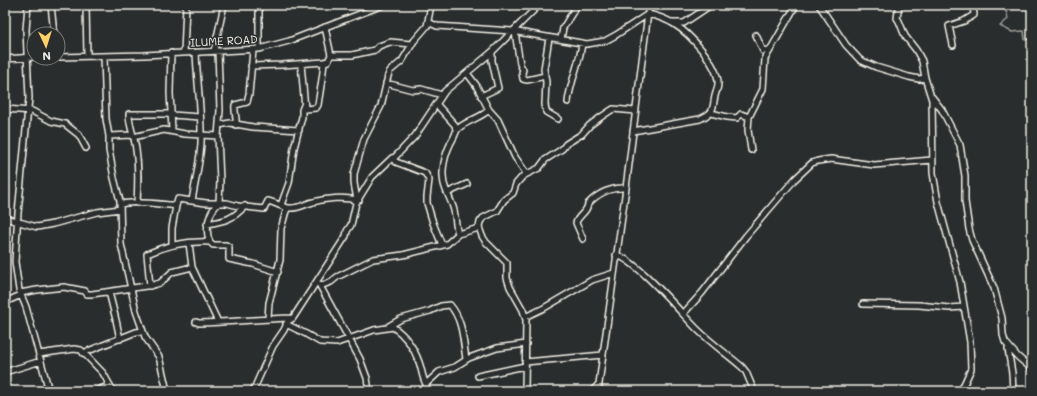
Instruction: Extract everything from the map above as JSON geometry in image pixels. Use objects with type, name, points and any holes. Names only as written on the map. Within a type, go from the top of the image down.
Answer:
[{"type":"street","points":[[5,10],[6,5]]},
{"type":"street","points":[[26,26],[28,5]]},
{"type":"street","points":[[52,5],[53,26]]},
{"type":"street","points":[[61,5],[86,5],[87,56]]},
{"type":"street","points":[[184,53],[186,5]]},
{"type":"street","points":[[210,242],[207,224],[214,207],[219,203],[219,125],[216,51],[224,5]]},
{"type":"street","points":[[259,5],[259,49]]},
{"type":"street","name":"ILUME ROAD","points":[[66,57],[253,50],[289,41],[383,5]]},
{"type":"street","points":[[358,200],[354,183],[354,174],[364,139],[381,106],[390,72],[402,61],[412,44],[427,26],[431,5]]},
{"type":"street","points":[[253,391],[268,355],[286,324],[293,318],[346,236],[351,225],[356,203],[372,177],[392,158],[395,157],[415,136],[449,87],[514,32],[539,5]]},
{"type":"street","points":[[561,40],[563,28],[577,5]]},
{"type":"street","points":[[598,391],[649,5]]},
{"type":"street","points":[[673,23],[684,23],[711,5]]},
{"type":"street","points":[[751,150],[748,117],[763,89],[765,59],[796,5]]},
{"type":"street","points":[[819,5],[846,45],[860,60],[876,67],[909,77],[925,78]]},
{"type":"street","points":[[899,5],[897,18],[905,36],[920,56],[933,111],[933,173],[938,202],[960,282],[972,362],[970,373],[961,391]]},
{"type":"street","points":[[954,45],[949,26],[964,21],[974,15],[972,5]]},
{"type":"street","points":[[428,22],[437,26],[514,32],[582,43],[593,43],[605,41],[648,14]]},
{"type":"street","points":[[633,131],[700,119],[713,111],[718,86],[717,77],[706,54],[686,33],[673,23],[648,14]]},
{"type":"street","points":[[251,66],[302,64],[328,61],[331,55],[325,27]]},
{"type":"street","points":[[514,32],[520,64],[523,70],[523,79],[527,80],[545,76]]},
{"type":"street","points":[[756,35],[763,51],[770,50]]},
{"type":"street","points":[[549,38],[545,61],[545,110],[558,119]]},
{"type":"street","points":[[331,55],[352,55],[375,50],[384,43],[390,42],[412,44]]},
{"type":"street","points":[[568,102],[582,43]]},
{"type":"street","points":[[236,125],[237,118],[235,105],[247,102],[249,94],[253,50]]},
{"type":"street","points":[[192,201],[201,144],[196,52]]},
{"type":"street","points":[[481,96],[498,88],[492,61],[492,52]]},
{"type":"street","points":[[171,53],[170,93],[172,130]]},
{"type":"street","points":[[104,56],[104,105],[112,166],[119,196],[120,239],[134,305],[148,342],[159,357],[168,391]]},
{"type":"street","points":[[5,58],[26,57]]},
{"type":"street","points":[[281,205],[289,183],[294,148],[302,117],[302,110],[304,106],[305,109],[316,108],[318,106],[324,62]]},
{"type":"street","points":[[302,64],[305,109]]},
{"type":"street","points":[[27,66],[29,98],[17,222],[15,262],[21,294],[49,391]]},
{"type":"street","points":[[467,73],[476,85],[489,110],[498,120],[515,157],[526,173]]},
{"type":"street","points":[[386,83],[398,87],[427,90],[442,95]]},
{"type":"street","points":[[930,95],[942,110],[960,145],[964,176],[964,201],[969,229],[972,240],[994,288],[1002,318],[1003,335],[1008,348],[1013,391]]},
{"type":"street","points":[[437,105],[455,125],[456,130]]},
{"type":"street","points":[[5,109],[28,110],[51,121],[65,124],[79,135],[86,148]]},
{"type":"street","points":[[525,391],[525,317],[507,278],[507,263],[484,240],[479,228],[480,222],[483,218],[497,211],[504,200],[513,192],[516,184],[526,173],[539,168],[545,160],[582,134],[590,125],[607,113],[616,109],[636,111]]},
{"type":"street","points":[[458,234],[455,226],[453,208],[445,188],[443,166],[450,142],[456,130],[460,126],[481,116],[489,110]]},
{"type":"street","points":[[138,203],[138,166],[136,148],[128,115],[130,113],[167,114],[200,117]]},
{"type":"street","points":[[711,113],[727,117],[737,118],[741,114],[748,117]]},
{"type":"street","points":[[219,125],[230,123],[236,125],[299,130]]},
{"type":"street","points":[[109,136],[132,136],[172,130],[200,135],[218,136]]},
{"type":"street","points":[[392,158],[396,162],[426,173],[428,176],[427,203],[442,245]]},
{"type":"street","points":[[683,314],[702,293],[746,236],[795,179],[812,163],[831,159],[874,166],[932,160]]},
{"type":"street","points":[[447,194],[467,184]]},
{"type":"street","points":[[583,239],[576,223],[578,218],[588,208],[588,204],[601,193],[615,188],[626,188]]},
{"type":"street","points":[[172,245],[172,228],[178,199],[227,203],[238,206],[264,209],[268,201],[281,205],[287,209],[321,200],[349,198],[358,200]]},
{"type":"street","points":[[5,218],[37,227],[120,207],[123,203],[176,206]]},
{"type":"street","points":[[207,224],[230,219],[238,214],[245,206]]},
{"type":"street","points":[[268,318],[269,303],[280,260],[281,228],[284,223],[284,214],[287,209]]},
{"type":"street","points":[[320,286],[331,282],[337,277],[373,259],[403,255],[447,244],[458,234],[479,228]]},
{"type":"street","points":[[150,286],[148,254],[172,245],[189,243],[210,242],[213,244],[226,245],[228,247],[229,259],[253,264],[278,272]]},
{"type":"street","points":[[189,243],[192,267],[218,322]]},
{"type":"street","points":[[616,255],[627,260],[683,314],[697,330],[742,367],[746,372],[754,391]]},
{"type":"street","points":[[5,302],[21,294],[60,287],[85,291],[87,294],[92,294],[150,286],[160,283],[172,272],[192,267]]},
{"type":"street","points":[[525,317],[544,308],[592,280],[614,273]]},
{"type":"street","points":[[316,281],[334,314],[350,338],[367,378],[369,391]]},
{"type":"street","points":[[109,292],[120,339]]},
{"type":"street","points":[[863,304],[919,305],[949,308],[964,307]]},
{"type":"street","points":[[286,324],[320,342],[337,343],[386,327],[401,319],[430,311],[441,306],[450,306],[456,312],[461,324],[466,359]]},
{"type":"street","points":[[196,322],[293,318]]},
{"type":"street","points":[[136,332],[140,323]]},
{"type":"street","points":[[386,327],[392,327],[405,337],[419,362],[422,376],[426,384],[426,391]]},
{"type":"street","points":[[83,353],[136,332],[143,331]]},
{"type":"street","points":[[426,384],[439,372],[455,367],[466,359],[497,348],[526,344]]},
{"type":"street","points":[[1008,348],[1032,369]]},
{"type":"street","points":[[39,354],[76,349],[81,350],[103,373],[113,391]]},
{"type":"street","points":[[478,376],[525,364],[603,355]]},
{"type":"street","points":[[5,372],[41,361]]},
{"type":"street","points":[[592,391],[599,384]]},
{"type":"street","points":[[96,391],[110,385]]},
{"type":"waterway","points":[[1002,5],[1001,6],[1007,13],[1008,19],[1000,26],[1012,32],[1024,31],[1025,40],[1032,38]]},
{"type":"waterway","points":[[1032,125],[1029,131],[1032,137]]}]
